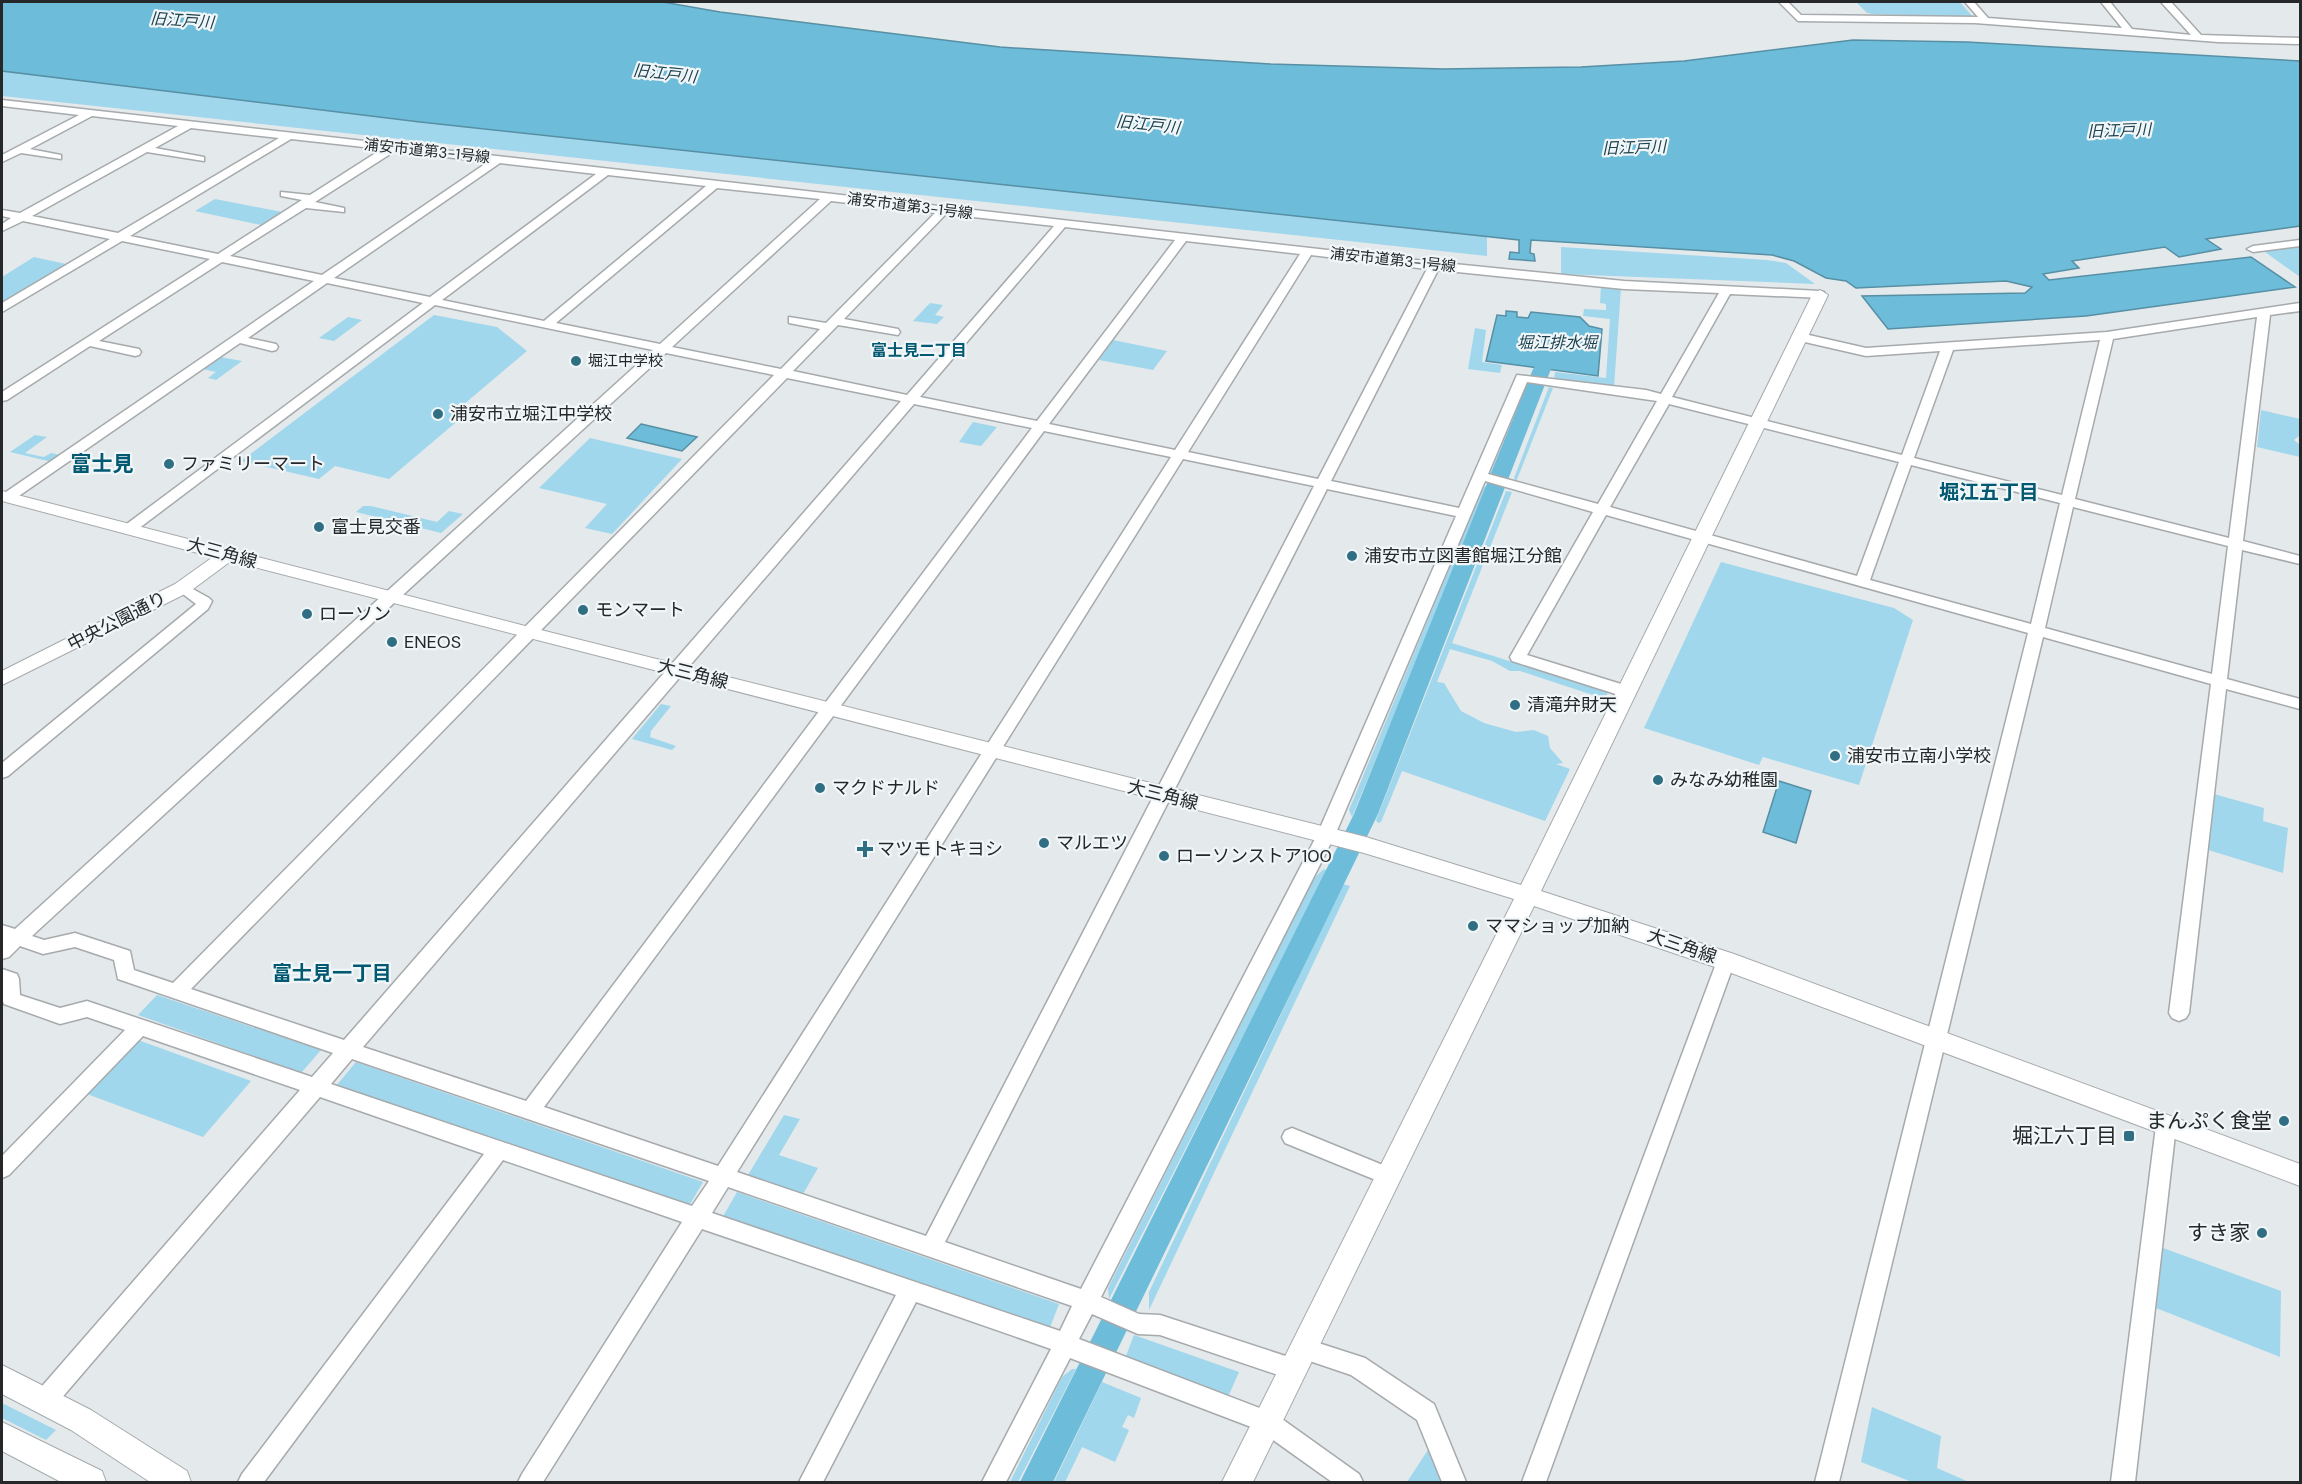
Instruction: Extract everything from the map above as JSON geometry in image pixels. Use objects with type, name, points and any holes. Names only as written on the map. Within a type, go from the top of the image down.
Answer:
[{"type":"street","points":[[1784,2],[1798,18],[1861,12],[2130,32],[2301,41]]},
{"type":"street","points":[[1970,2],[1986,21]]},
{"type":"street","points":[[2106,2],[2130,32]]},
{"type":"street","points":[[2166,2],[2197,36]]},
{"type":"street","name":"浦安市道第3-1号線","points":[[2,103],[1434,266],[1624,285],[1820,295]]},
{"type":"street","points":[[2,159],[90,113]]},
{"type":"street","points":[[2,228],[190,124]]},
{"type":"street","points":[[2,308],[290,136]]},
{"type":"street","points":[[2,397],[392,148]]},
{"type":"street","points":[[146,149],[201,159]]},
{"type":"street","points":[[19,150],[57,157]]},
{"type":"street","points":[[5,497],[499,159]]},
{"type":"street","points":[[129,529],[605,172]]},
{"type":"street","points":[[546,325],[715,184]]},
{"type":"street","points":[[285,194],[340,210]]},
{"type":"street","points":[[2,952],[9,935],[391,597],[829,197]]},
{"type":"street","points":[[177,991],[945,210]]},
{"type":"street","points":[[2,213],[1464,513]]},
{"type":"street","points":[[45,1400],[1063,223]]},
{"type":"street","points":[[530,1111],[1184,238]]},
{"type":"street","points":[[2253,249],[2301,243]]},
{"type":"street","points":[[530,1482],[994,752],[1308,251]]},
{"type":"street","points":[[931,1248],[1161,795],[1434,266]]},
{"type":"street","points":[[1628,692],[1518,657],[1726,291]]},
{"type":"street","points":[[1237,1482],[1628,692],[1820,295]]},
{"type":"street","points":[[1800,337],[1866,352],[2107,336],[2301,307]]},
{"type":"street","points":[[2179,1013],[2264,312]]},
{"type":"street","points":[[793,320],[894,332]]},
{"type":"street","points":[[1827,1482],[2107,336]]},
{"type":"street","points":[[237,339],[272,347]]},
{"type":"street","points":[[87,342],[135,352]]},
{"type":"street","points":[[1862,582],[1948,346]]},
{"type":"street","points":[[994,1482],[1093,1304],[1333,837],[1464,513],[1522,378],[1646,394],[2301,560]]},
{"type":"street","points":[[1480,476],[2301,704]]},
{"type":"street","name":"大三角線","points":[[5,497],[1161,795],[1366,845],[1726,961],[2301,1175]]},
{"type":"street","name":"中央公園通り","points":[[2,679],[182,588],[227,555]]},
{"type":"street","points":[[2,772],[203,606],[204,601],[182,588]]},
{"type":"street","points":[[9,935],[43,947],[75,940],[123,956],[125,974],[931,1248],[1093,1304],[1138,1324],[1160,1325],[1298,1359],[1357,1366],[1426,1412],[1454,1482]]},
{"type":"street","points":[[1534,1482],[1726,961]]},
{"type":"street","points":[[2,976],[10,980],[11,999],[60,1016],[87,1009],[316,1085],[1070,1346],[1267,1422],[1351,1482]]},
{"type":"street","points":[[2,1169],[140,1027]]},
{"type":"street","points":[[2123,1482],[2166,1126]]},
{"type":"street","points":[[1292,1137],[1388,1176]]},
{"type":"street","points":[[250,1482],[499,1150]]},
{"type":"street","points":[[811,1482],[910,1291]]},
{"type":"street","points":[[2,1379],[81,1420],[176,1482]]},
{"type":"street","points":[[2,1436],[91,1482]]},
{"type":"shaded area","points":[[1856,2],[1960,2],[1973,17],[1873,14],[1867,13]]},
{"type":"shaded area","points":[[2,70],[1487,236],[1487,256],[2,96]]},
{"type":"shaded area","points":[[215,199],[282,212],[261,225],[195,211]]},
{"type":"shaded area","points":[[2300,246],[2300,277],[2265,252],[2265,250]]},
{"type":"shaded area","points":[[1561,247],[1767,260],[1786,263],[1815,284],[1561,274]]},
{"type":"shaded area","points":[[34,257],[66,264],[2,302],[2,277]]},
{"type":"shaded area","points":[[1601,286],[1621,288],[1614,387],[1554,380],[1555,372],[1606,378],[1610,319],[1583,316],[1584,309],[1606,310],[1606,304],[1600,303]]},
{"type":"shaded area","points":[[930,303],[943,305],[935,315],[944,317],[937,324],[913,321]]},
{"type":"shaded area","points":[[434,315],[497,327],[527,351],[463,405],[474,407],[389,479],[335,466],[319,479],[241,461]]},
{"type":"shaded area","points":[[348,317],[362,320],[334,341],[319,338]]},
{"type":"shaded area","points":[[1475,328],[1486,330],[1482,362],[1502,365],[1500,373],[1468,369]]},
{"type":"shaded area","points":[[1113,340],[1167,351],[1153,370],[1099,360]]},
{"type":"shaded area","points":[[220,357],[242,361],[216,380],[208,378],[216,372],[202,369]]},
{"type":"shaded area","points":[[1528,385],[1531,385],[1493,476],[1490,473]]},
{"type":"shaded area","points":[[1549,387],[1553,388],[1516,482],[1514,478]]},
{"type":"shaded area","points":[[2261,410],[2300,419],[2300,435],[2294,440],[2300,445],[2300,457],[2257,447]]},
{"type":"shaded area","points":[[973,422],[997,427],[981,446],[959,442]]},
{"type":"shaded area","points":[[35,435],[47,437],[25,453],[44,457],[51,453],[61,455],[52,462],[10,452]]},
{"type":"shaded area","points":[[590,438],[682,459],[612,534],[585,528],[607,504],[539,488]]},
{"type":"shaded area","points":[[1489,486],[1352,817],[1349,810],[1483,487]]},
{"type":"shaded area","points":[[1506,491],[1512,492],[1452,643],[1608,692],[1605,699],[1520,671],[1510,671],[1492,661],[1450,649],[1437,682],[1444,683],[1461,711],[1484,723],[1516,732],[1534,730],[1548,736],[1550,748],[1563,763],[1556,764],[1570,769],[1545,821],[1402,771],[1381,822],[1378,823],[1376,820]]},
{"type":"shaded area","points":[[363,506],[437,522],[449,511],[463,514],[441,533],[356,512]]},
{"type":"shaded area","points":[[1721,562],[1894,608],[1913,620],[1859,785],[1763,757],[1759,765],[1644,728]]},
{"type":"shaded area","points":[[661,704],[671,706],[651,731],[650,737],[676,746],[672,750],[632,739]]},
{"type":"shaded area","points":[[2214,794],[2264,808],[2263,821],[2288,828],[2283,873],[2205,849]]},
{"type":"shaded area","points":[[1324,869],[1327,871],[1109,1299],[1108,1288],[1313,879]]},
{"type":"shaded area","points":[[1343,884],[1350,886],[1149,1310],[1149,1292]]},
{"type":"shaded area","points":[[157,995],[321,1050],[301,1073],[138,1015]]},
{"type":"shaded area","points":[[138,1040],[251,1081],[203,1137],[87,1094]]},
{"type":"shaded area","points":[[356,1062],[703,1182],[689,1206],[336,1086]]},
{"type":"shaded area","points":[[784,1115],[800,1119],[779,1155],[818,1168],[803,1194],[748,1175]]},
{"type":"shaded area","points":[[737,1192],[1059,1304],[1049,1330],[721,1220]]},
{"type":"shaded area","points":[[2163,1248],[2281,1291],[2280,1357],[2156,1308]]},
{"type":"shaded area","points":[[1134,1335],[1239,1372],[1228,1397],[1124,1361]]},
{"type":"shaded area","points":[[1072,1369],[1076,1369],[1018,1482],[1010,1482],[1062,1377]]},
{"type":"shaded area","points":[[1102,1382],[1141,1398],[1134,1418],[1128,1415],[1122,1427],[1129,1430],[1115,1462],[1082,1447],[1065,1482],[1054,1482]]},
{"type":"shaded area","points":[[2,1403],[56,1430],[46,1440],[2,1418]]},
{"type":"shaded area","points":[[1872,1407],[1941,1436],[1937,1468],[1969,1482],[1912,1482],[1861,1462]]},
{"type":"shaded area","points":[[1428,1450],[1441,1482],[1407,1482]]},
{"type":"water","name":"旧江戸川","points":[[2,2],[663,2],[720,12],[1000,47],[1270,64],[1443,69],[1581,67],[1684,61],[1853,40],[1967,42],[2300,61],[2300,226],[2206,239],[2221,249],[2179,257],[2165,247],[2072,261],[2079,268],[2043,274],[2049,280],[2251,257],[2295,287],[2086,316],[1888,329],[1862,296],[2025,293],[2032,287],[2006,281],[1856,288],[1846,281],[1826,278],[1794,261],[1772,255],[1531,240],[1530,253],[1534,254],[1535,261],[1509,259],[1510,252],[1519,253],[1519,240],[420,122],[2,71]]},
{"type":"water","name":"堀江排水堀","points":[[1506,311],[1517,312],[1517,317],[1528,318],[1531,312],[1580,317],[1589,326],[1602,329],[1598,376],[1486,361],[1497,315],[1506,316]]},
{"type":"water","points":[[641,424],[697,437],[682,451],[627,438]]},
{"type":"water","points":[[1779,781],[1811,791],[1796,843],[1763,832]]},
{"type":"waterway","points":[[1036,1482],[1366,814],[1542,369]]},
{"type":"place","name":"堀江中学校","points":[[576,361]]},
{"type":"place","name":"浦安市立堀江中学校","points":[[438,414]]},
{"type":"place","name":"ファミリーマート","points":[[169,464]]},
{"type":"place","name":"富士見交番","points":[[319,527]]},
{"type":"place","name":"浦安市立図書館堀江分館","points":[[1352,556]]},
{"type":"place","name":"モンマート","points":[[583,610]]},
{"type":"place","name":"ローソン","points":[[307,614]]},
{"type":"place","name":"ENEOS","points":[[392,642]]},
{"type":"place","name":"清滝弁財天","points":[[1515,705]]},
{"type":"place","name":"浦安市立南小学校","points":[[1835,756]]},
{"type":"place","name":"みなみ幼稚園","points":[[1658,780]]},
{"type":"place","name":"マクドナルド","points":[[820,788]]},
{"type":"place","name":"マルエツ","points":[[1044,843]]},
{"type":"place","name":"マツモトキヨシ","points":[[865,849]]},
{"type":"place","name":"ローソンストア100","points":[[1164,856]]},
{"type":"place","name":"ママショップ加納","points":[[1473,926]]},
{"type":"place","name":"まんぷく食堂","points":[[2284,1121]]},
{"type":"place","name":"堀江六丁目","points":[[2129,1136]]},
{"type":"place","name":"すき家","points":[[2262,1233]]},
{"type":"district","name":"富士見二丁目","points":[[919,350]]},
{"type":"district","name":"富士見","points":[[102,464]]},
{"type":"district","name":"堀江五丁目","points":[[1989,492]]},
{"type":"district","name":"富士見一丁目","points":[[332,973]]}]
